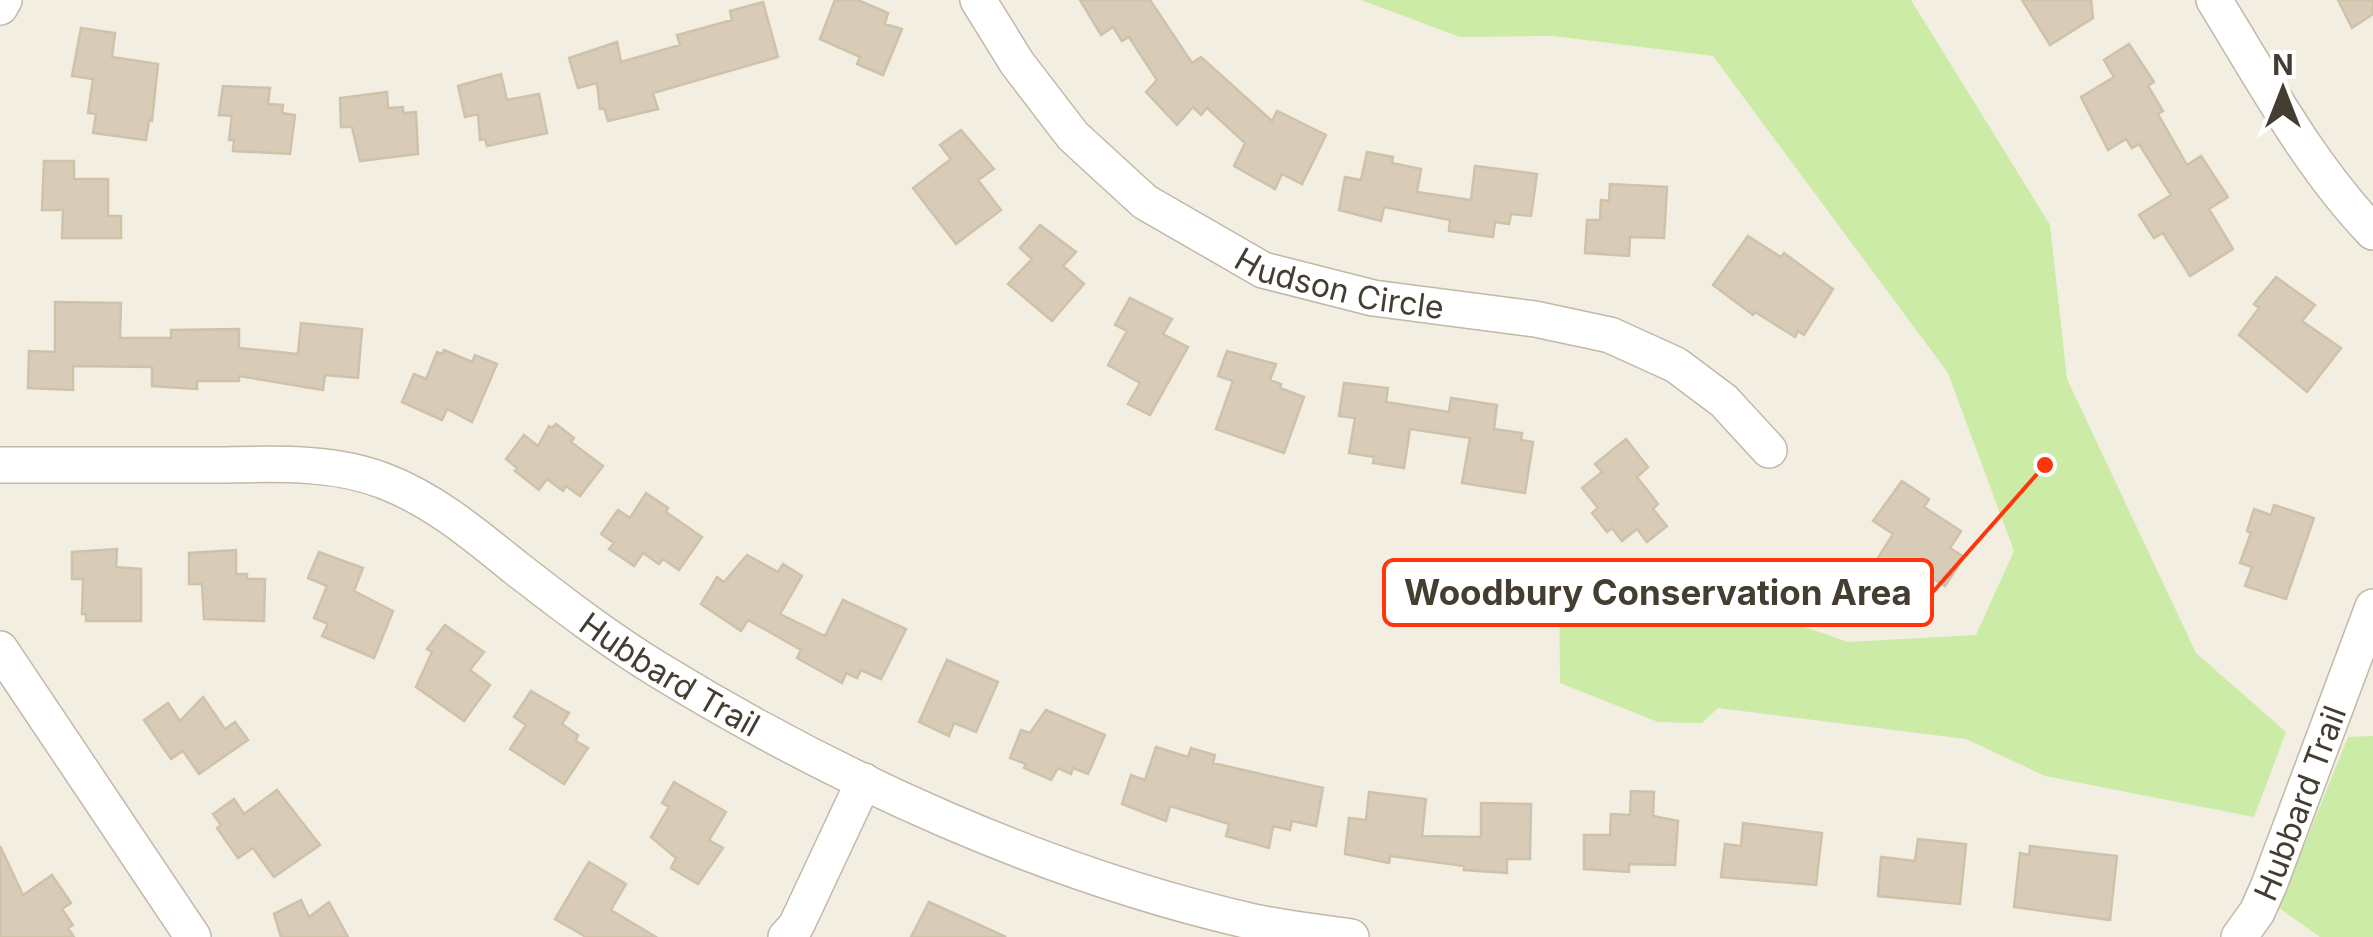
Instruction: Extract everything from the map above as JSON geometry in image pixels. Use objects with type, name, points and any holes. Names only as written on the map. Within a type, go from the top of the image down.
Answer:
[{"type":"street","points":[[0,7],[4,0]]},
{"type":"street","name":"Hudson Circle","points":[[978,0],[1017,63],[1072,136],[1145,202],[1264,270],[1374,298],[1535,319],[1610,334],[1676,365],[1724,401],[1770,450]]},
{"type":"street","points":[[2214,0],[2308,152],[2342,200],[2373,232]]},
{"type":"street","name":"Hubbard Trail","points":[[0,465],[288,464],[337,468],[382,480],[438,509],[655,668],[759,728],[864,781],[999,840],[1146,892],[1257,922],[1351,937]]},
{"type":"street","name":"Hubbard Trail","points":[[2238,937],[2257,912],[2269,885],[2373,607]]},
{"type":"street","points":[[0,649],[193,937]]},
{"type":"street","points":[[786,937],[796,926],[864,781]]},
{"type":"green space","points":[[1361,0],[1911,0],[2050,225],[2067,379],[2196,653],[2286,732],[2254,817],[2045,776],[1966,739],[1718,708],[1702,723],[1658,722],[1560,683],[1559,570],[1665,613],[1718,597],[1848,642],[1976,635],[2014,551],[1948,373],[1713,56],[1553,36],[1460,37]]},
{"type":"green space","points":[[2373,736],[2373,937],[2320,937],[2279,908],[2348,737]]},
{"type":"building","points":[[835,0],[858,0],[888,13],[885,24],[902,29],[883,75],[857,64],[860,57],[820,39]]},
{"type":"building","points":[[1080,0],[1150,0],[1192,63],[1201,57],[1272,121],[1277,111],[1326,135],[1302,184],[1282,174],[1275,189],[1234,166],[1245,143],[1207,108],[1201,115],[1193,107],[1177,125],[1146,92],[1157,80],[1129,37],[1122,41],[1113,27],[1101,35]]},
{"type":"building","points":[[2022,0],[2091,0],[2093,18],[2050,45]]},
{"type":"building","points":[[2338,0],[2373,0],[2373,14],[2352,28]]},
{"type":"building","points":[[763,2],[778,57],[653,93],[658,109],[608,121],[604,108],[600,109],[597,83],[578,88],[569,58],[617,42],[621,62],[680,45],[677,35],[732,20],[730,11]]},
{"type":"building","points":[[81,28],[115,33],[112,57],[158,64],[146,140],[93,133],[96,114],[88,113],[93,79],[72,76]]},
{"type":"building","points":[[2129,44],[2154,82],[2148,86],[2163,111],[2158,114],[2187,165],[2201,156],[2228,197],[2209,209],[2233,249],[2190,276],[2163,233],[2154,238],[2139,215],[2171,195],[2139,144],[2132,148],[2126,139],[2108,150],[2081,97],[2114,77],[2104,60]]},
{"type":"building","points":[[501,74],[507,100],[539,94],[547,133],[487,146],[485,139],[480,140],[478,114],[465,117],[458,86]]},
{"type":"building","points":[[223,86],[270,88],[268,104],[283,105],[282,113],[295,115],[290,154],[233,151],[234,140],[229,140],[232,116],[219,115]]},
{"type":"building","points":[[387,92],[388,108],[403,107],[403,113],[416,112],[418,154],[360,161],[352,127],[341,127],[340,98]]},
{"type":"building","points":[[961,130],[994,169],[978,180],[1001,210],[956,244],[913,188],[951,159],[940,145]]},
{"type":"building","points":[[1367,152],[1393,157],[1392,163],[1421,169],[1417,192],[1471,200],[1475,166],[1537,174],[1531,216],[1511,214],[1509,224],[1495,222],[1493,237],[1449,231],[1450,220],[1384,207],[1381,221],[1339,210],[1345,177],[1361,180]]},
{"type":"building","points":[[44,161],[74,161],[74,179],[108,179],[108,216],[121,216],[121,238],[62,238],[63,210],[42,210]]},
{"type":"building","points":[[1610,184],[1667,187],[1664,238],[1630,237],[1629,256],[1585,253],[1587,220],[1600,220],[1601,200],[1609,201]]},
{"type":"building","points":[[1040,225],[1076,252],[1063,266],[1084,284],[1052,321],[1008,284],[1032,259],[1020,248]]},
{"type":"building","points":[[1748,236],[1781,257],[1784,253],[1833,289],[1804,335],[1798,331],[1795,337],[1755,312],[1753,315],[1713,285]]},
{"type":"building","points":[[2276,277],[2315,305],[2302,321],[2341,348],[2307,392],[2239,335],[2259,308],[2254,304]]},
{"type":"building","points":[[1130,298],[1172,319],[1163,334],[1188,347],[1150,415],[1128,404],[1140,383],[1108,365],[1127,331],[1115,325]]},
{"type":"building","points":[[55,302],[121,303],[120,338],[171,338],[171,330],[239,329],[239,348],[298,354],[301,323],[362,329],[358,378],[325,375],[323,390],[239,376],[239,381],[197,381],[197,389],[152,386],[152,367],[73,366],[73,390],[28,388],[29,351],[55,352]]},
{"type":"building","points":[[444,350],[472,362],[475,355],[497,364],[472,422],[447,409],[442,420],[402,402],[414,374],[426,379],[437,352],[442,354]]},
{"type":"building","points":[[1227,351],[1276,364],[1270,380],[1304,397],[1284,453],[1216,429],[1233,381],[1218,376]]},
{"type":"building","points":[[1344,383],[1388,388],[1386,402],[1449,412],[1451,398],[1497,405],[1494,429],[1522,433],[1521,440],[1533,442],[1525,493],[1462,483],[1470,438],[1410,429],[1404,468],[1373,463],[1374,457],[1349,453],[1355,418],[1339,416]]},
{"type":"building","points":[[556,424],[574,438],[571,442],[603,466],[580,496],[566,486],[563,491],[547,479],[539,490],[506,459],[524,435],[538,446],[549,426]]},
{"type":"building","points":[[1626,439],[1648,467],[1637,477],[1658,504],[1653,509],[1667,526],[1647,542],[1637,529],[1622,541],[1612,528],[1607,532],[1592,513],[1598,508],[1582,488],[1602,472],[1595,464]]},
{"type":"building","points":[[1902,481],[1929,499],[1924,507],[1961,531],[1950,548],[1964,557],[1945,586],[1932,578],[1920,597],[1873,566],[1893,534],[1873,521]]},
{"type":"building","points":[[646,493],[702,537],[679,570],[663,559],[659,564],[643,553],[634,566],[609,549],[614,543],[601,534],[618,510],[630,518]]},
{"type":"building","points":[[2274,505],[2314,518],[2286,599],[2245,586],[2252,567],[2240,563],[2251,533],[2247,531],[2254,509],[2271,515]]},
{"type":"building","points":[[117,549],[116,567],[141,569],[141,621],[86,621],[86,614],[82,614],[83,579],[72,579],[72,552]]},
{"type":"building","points":[[236,550],[236,574],[247,574],[247,579],[265,579],[264,621],[204,619],[202,584],[189,584],[189,553]]},
{"type":"building","points":[[319,552],[363,568],[354,591],[393,611],[374,658],[322,636],[328,624],[314,618],[327,586],[308,578]]},
{"type":"building","points":[[747,555],[778,572],[783,564],[802,576],[780,614],[825,636],[843,600],[906,629],[881,679],[861,670],[857,678],[846,673],[842,683],[797,658],[801,650],[748,620],[741,631],[701,604],[717,577],[724,582]]},
{"type":"building","points":[[445,625],[484,652],[470,670],[490,685],[464,721],[416,687],[432,652],[427,649]]},
{"type":"building","points":[[947,660],[998,682],[976,732],[954,723],[949,736],[919,722]]},
{"type":"building","points":[[531,691],[569,713],[562,724],[588,748],[564,784],[510,749],[526,725],[514,717]]},
{"type":"building","points":[[203,697],[225,729],[235,722],[248,740],[199,774],[183,751],[171,759],[144,720],[168,703],[180,721]]},
{"type":"building","points":[[1046,710],[1105,735],[1088,774],[1073,768],[1071,774],[1058,768],[1051,780],[1010,758],[1021,730],[1030,733]]},
{"type":"building","points":[[1156,747],[1188,757],[1191,748],[1215,755],[1213,763],[1323,788],[1316,826],[1292,821],[1290,830],[1273,826],[1269,848],[1226,836],[1229,824],[1170,806],[1166,821],[1122,804],[1131,775],[1145,780]]},
{"type":"building","points":[[674,782],[726,812],[709,840],[723,848],[698,884],[671,868],[676,858],[651,837],[669,807],[662,803]]},
{"type":"building","points":[[277,790],[320,845],[274,877],[253,848],[238,858],[217,828],[221,825],[213,814],[234,799],[244,814]]},
{"type":"building","points":[[1631,791],[1654,792],[1653,816],[1678,821],[1675,865],[1629,864],[1629,872],[1584,869],[1584,835],[1610,835],[1611,814],[1630,815]]},
{"type":"building","points":[[1369,792],[1426,799],[1422,836],[1481,837],[1481,803],[1531,804],[1530,859],[1507,859],[1507,873],[1464,870],[1464,866],[1390,856],[1389,863],[1345,854],[1349,818],[1366,820]]},
{"type":"building","points":[[1743,823],[1822,833],[1816,885],[1721,877],[1725,844],[1741,846]]},
{"type":"building","points":[[1918,839],[1966,844],[1960,904],[1878,896],[1881,857],[1915,861]]},
{"type":"building","points":[[0,846],[23,895],[52,875],[71,903],[62,909],[73,925],[68,928],[74,937],[0,937]]},
{"type":"building","points":[[2030,846],[2117,856],[2110,920],[2014,907],[2020,853],[2029,855]]},
{"type":"building","points":[[589,862],[626,884],[611,910],[656,937],[586,937],[555,919]]},
{"type":"building","points":[[301,900],[309,917],[329,902],[348,937],[281,937],[274,914]]},
{"type":"building","points":[[929,902],[1006,937],[911,937]]},
{"type":"place","name":"Woodbury Conservation Area","points":[[2045,465]]}]
